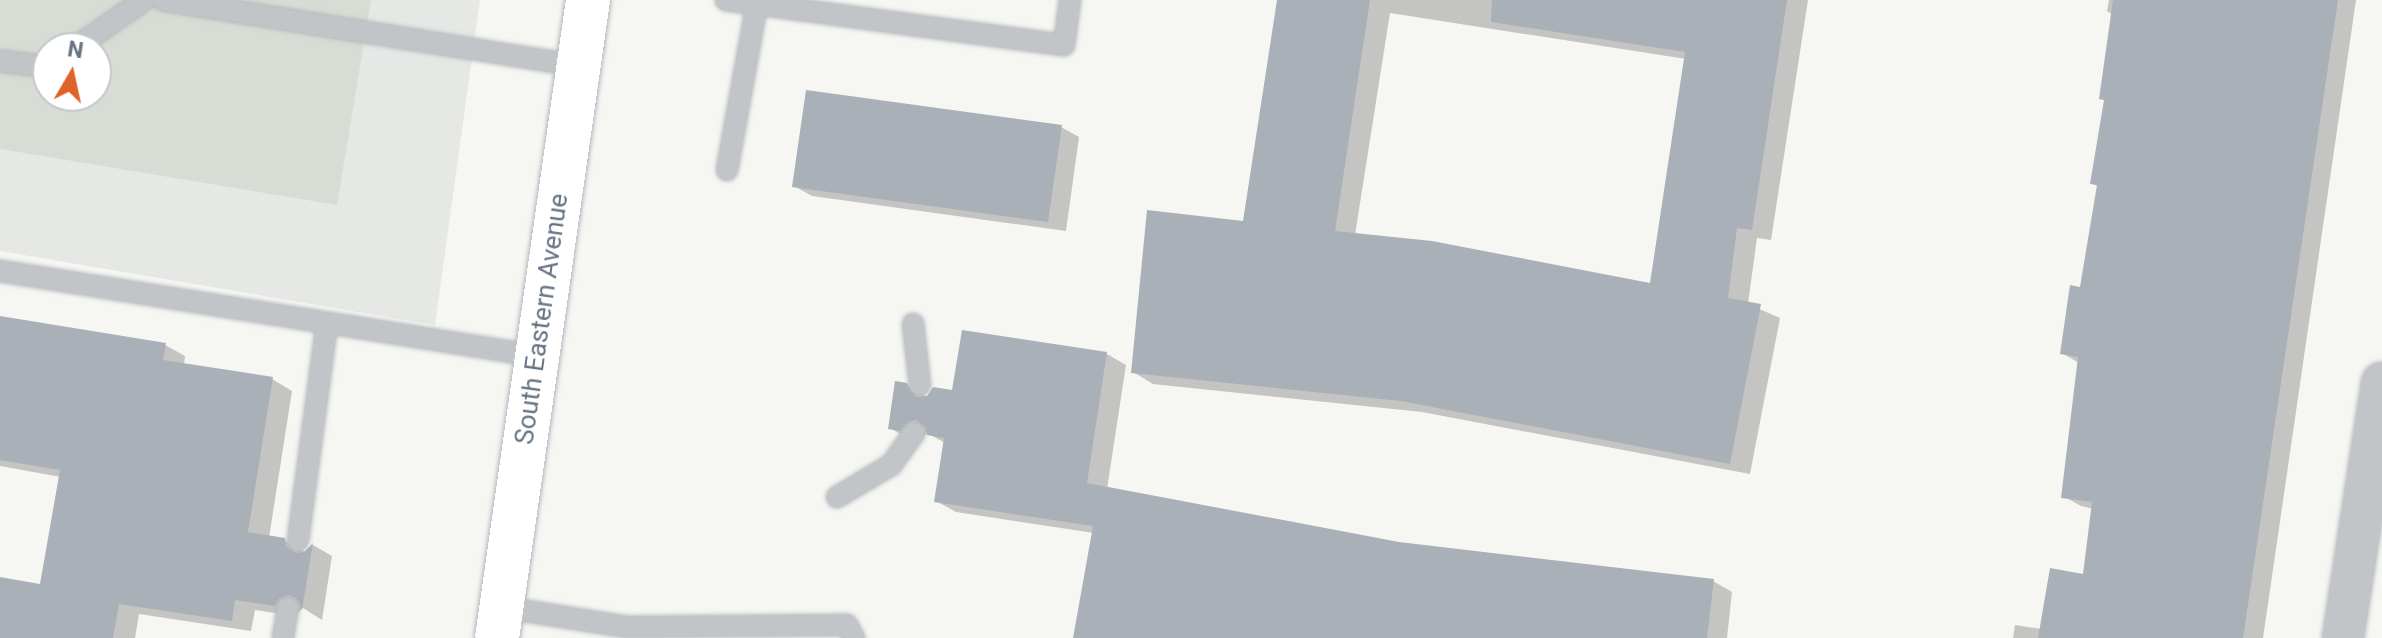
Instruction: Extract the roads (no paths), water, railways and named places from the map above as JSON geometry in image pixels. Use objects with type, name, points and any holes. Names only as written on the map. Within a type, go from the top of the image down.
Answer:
[{"type":"main road","name":"South Eastern Avenue","points":[[499,623],[588,0]]},
{"type":"street","points":[[2343,638],[2382,383]]},
{"type":"lane","points":[[98,32],[144,0]]},
{"type":"lane","points":[[163,0],[578,66]]},
{"type":"lane","points":[[726,0],[1064,45],[1070,0]]},
{"type":"lane","points":[[727,170],[757,4]]},
{"type":"lane","points":[[0,61],[32,65]]},
{"type":"lane","points":[[0,271],[537,356]]},
{"type":"lane","points":[[298,540],[327,323]]},
{"type":"lane","points":[[913,324],[920,385]]},
{"type":"lane","points":[[837,497],[891,465],[914,433]]},
{"type":"lane","points":[[283,638],[288,608]]},
{"type":"lane","points":[[499,623],[627,627],[847,625],[854,638]]}]
